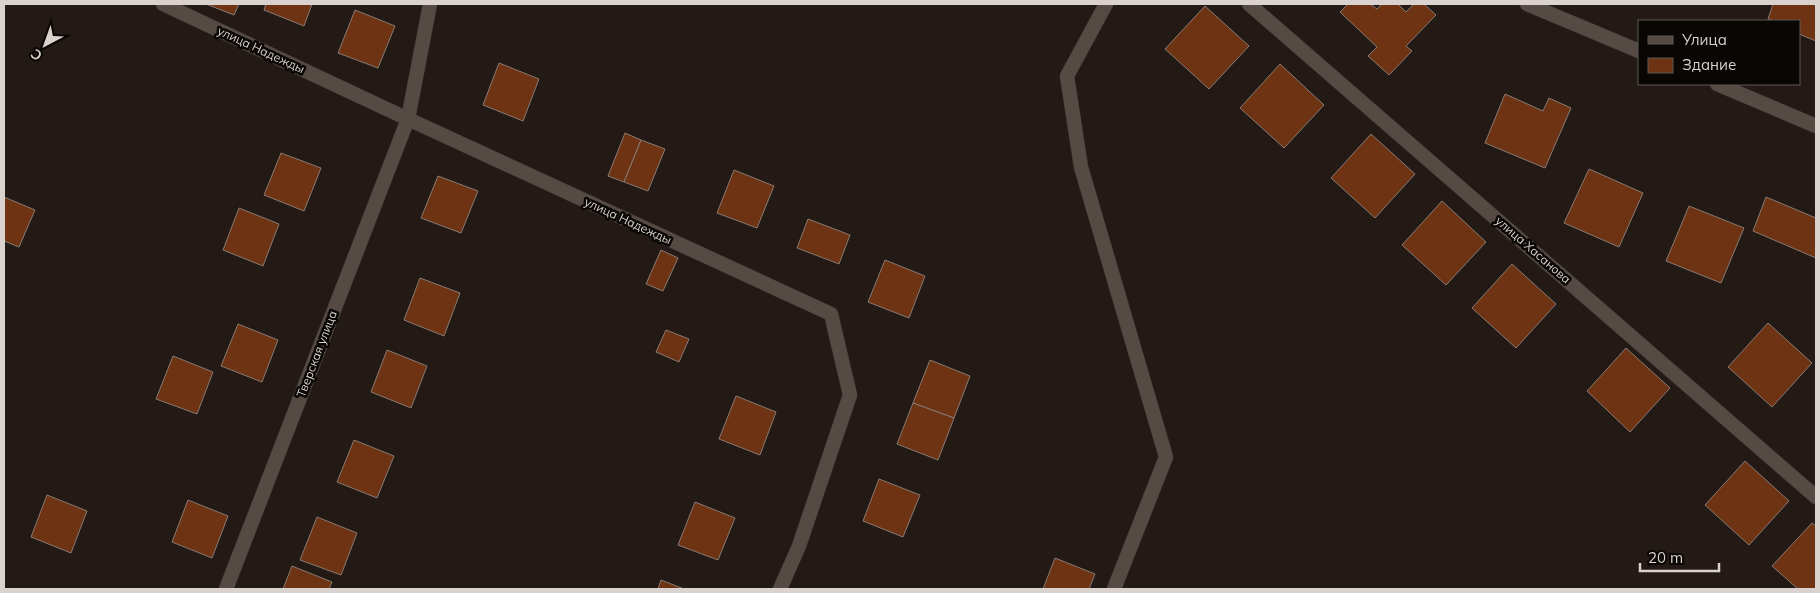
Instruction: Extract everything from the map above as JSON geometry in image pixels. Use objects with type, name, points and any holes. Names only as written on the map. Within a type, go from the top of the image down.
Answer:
[{"type":"street","name":"улица Надежды","points":[[164,4],[831,314],[850,395],[799,546],[780,589]]},
{"type":"street","name":"Тверская улица","points":[[226,589],[408,119],[430,4]]},
{"type":"street","points":[[1106,4],[1067,76],[1080,166],[1166,456],[1114,589]]},
{"type":"street","name":"улица Хасанова","points":[[1249,4],[1816,497]]},
{"type":"street","points":[[1527,4],[1638,51]]},
{"type":"street","points":[[1719,85],[1816,126]]},
{"type":"building","points":[[206,4],[239,4],[234,15]]},
{"type":"building","points":[[266,4],[312,4],[304,26],[264,10]]},
{"type":"building","points":[[1348,4],[1370,4],[1377,9],[1382,4],[1398,4],[1406,12],[1414,4],[1424,4],[1436,15],[1406,46],[1412,51],[1389,75],[1368,56],[1377,47],[1340,12]]},
{"type":"building","points":[[1773,4],[1816,4],[1816,41],[1800,34],[1800,20],[1768,19]]},
{"type":"building","points":[[1205,6],[1249,46],[1209,89],[1165,49]]},
{"type":"building","points":[[355,10],[395,26],[378,68],[338,53]]},
{"type":"building","points":[[499,63],[539,79],[523,121],[483,105]]},
{"type":"building","points":[[1280,64],[1324,105],[1284,148],[1240,108]]},
{"type":"building","points":[[1505,94],[1543,111],[1549,98],[1571,108],[1545,168],[1485,143]]},
{"type":"building","points":[[625,133],[641,140],[624,182],[608,176]]},
{"type":"building","points":[[1371,134],[1415,174],[1375,218],[1331,178]]},
{"type":"building","points":[[641,140],[665,149],[648,191],[624,182]]},
{"type":"building","points":[[281,153],[321,168],[304,211],[264,195]]},
{"type":"building","points":[[1589,169],[1643,193],[1619,247],[1564,223]]},
{"type":"building","points":[[734,170],[774,186],[757,228],[717,213]]},
{"type":"building","points":[[438,176],[478,191],[461,233],[421,218]]},
{"type":"building","points":[[4,197],[35,210],[19,247],[4,241]]},
{"type":"building","points":[[1766,197],[1816,218],[1816,258],[1753,231]]},
{"type":"building","points":[[1442,201],[1486,242],[1446,285],[1402,245]]},
{"type":"building","points":[[1689,206],[1744,228],[1721,283],[1666,261]]},
{"type":"building","points":[[239,208],[279,224],[263,266],[223,250]]},
{"type":"building","points":[[808,219],[850,235],[839,264],[797,248]]},
{"type":"building","points":[[661,250],[678,258],[663,291],[646,284]]},
{"type":"building","points":[[885,260],[925,276],[909,318],[868,302]]},
{"type":"building","points":[[1512,264],[1556,304],[1516,348],[1472,308]]},
{"type":"building","points":[[420,278],[460,293],[444,336],[404,320]]},
{"type":"building","points":[[1768,323],[1812,363],[1772,407],[1728,367]]},
{"type":"building","points":[[238,324],[278,340],[262,382],[221,366]]},
{"type":"building","points":[[666,330],[689,339],[679,362],[656,352]]},
{"type":"building","points":[[1626,348],[1670,388],[1630,432],[1587,391]]},
{"type":"building","points":[[387,350],[427,366],[411,408],[371,392]]},
{"type":"building","points":[[173,356],[213,372],[197,414],[156,399]]},
{"type":"building","points":[[930,360],[970,376],[954,418],[913,403]]},
{"type":"building","points":[[736,396],[776,412],[760,455],[719,439]]},
{"type":"building","points":[[913,403],[954,418],[938,460],[897,444]]},
{"type":"building","points":[[354,440],[394,456],[377,498],[337,482]]},
{"type":"building","points":[[1745,461],[1789,501],[1749,545],[1705,505]]},
{"type":"building","points":[[879,479],[920,495],[903,537],[863,521]]},
{"type":"building","points":[[47,495],[87,511],[71,553],[31,537]]},
{"type":"building","points":[[188,500],[228,516],[212,558],[172,542]]},
{"type":"building","points":[[695,502],[735,518],[718,560],[678,545]]},
{"type":"building","points":[[317,517],[357,533],[341,575],[300,560]]},
{"type":"building","points":[[1812,523],[1816,526],[1816,589],[1798,589],[1772,566]]},
{"type":"building","points":[[1055,558],[1095,574],[1089,589],[1043,589]]},
{"type":"building","points":[[292,566],[332,582],[329,589],[283,589]]},
{"type":"building","points":[[661,580],[684,589],[658,589]]}]
